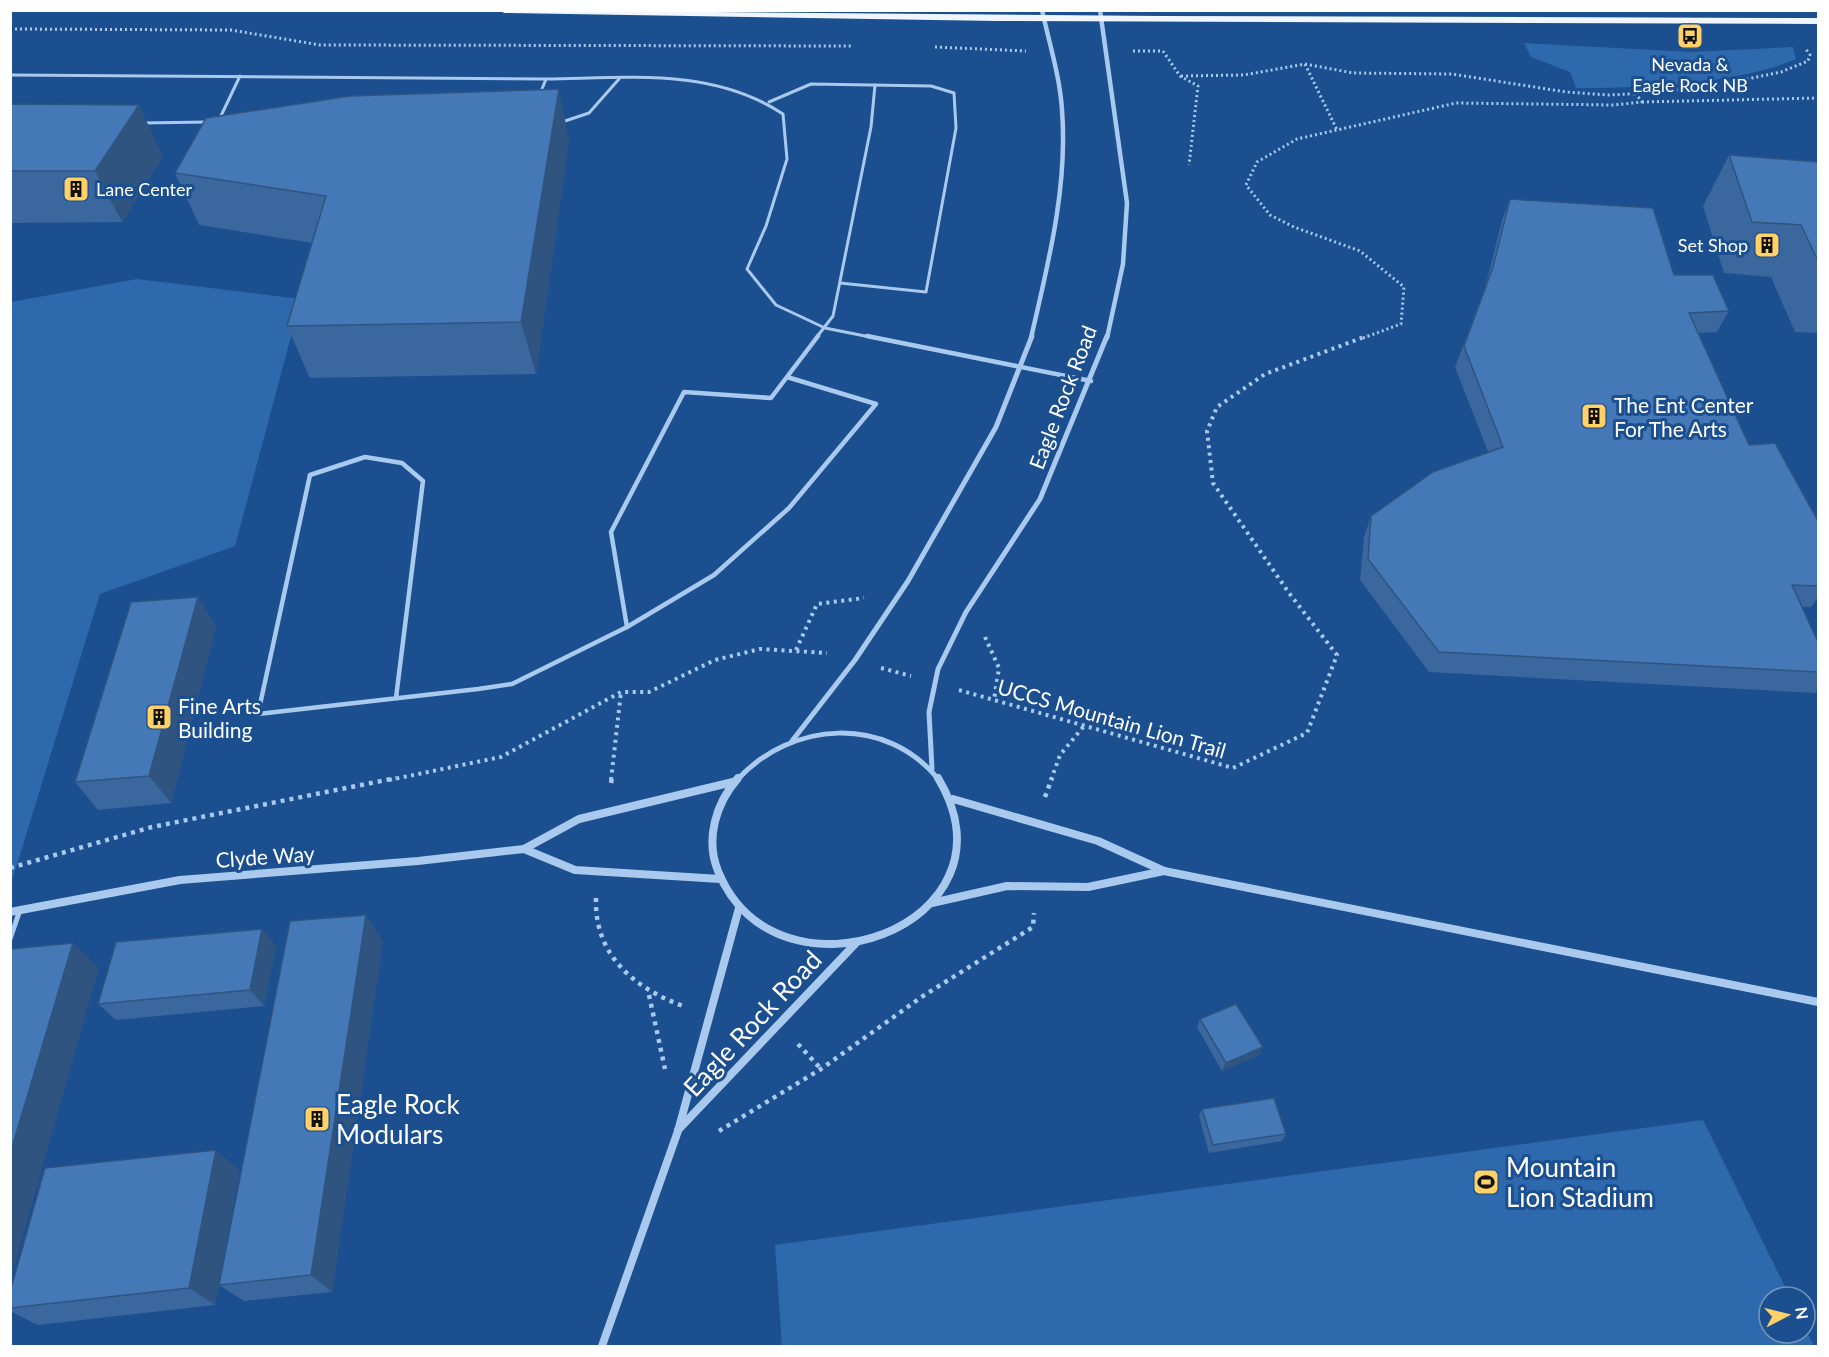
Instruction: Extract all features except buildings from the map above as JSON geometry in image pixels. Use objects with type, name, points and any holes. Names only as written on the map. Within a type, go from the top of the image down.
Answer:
[{"type":"main road","points":[[504,10],[729,17],[1100,15],[1818,21]]},
{"type":"street","name":"Eagle Rock Road","points":[[792,741],[855,660],[908,581],[996,427],[1030,344],[1050,256],[1063,164],[1062,108],[1042,15]]},
{"type":"street","name":"Eagle Rock Road","points":[[932,769],[929,712],[938,669],[970,607],[1040,499],[1105,346],[1123,264],[1127,203],[1100,15]]},
{"type":"street","name":"Eagle Rock Road","points":[[828,733],[865,734],[901,746],[932,769],[953,799],[960,834],[955,861],[953,870],[932,903],[898,929],[856,943],[811,944],[770,931],[739,908],[720,879],[712,846],[717,812],[734,782],[759,758],[792,741],[828,733]]},
{"type":"street","points":[[524,849],[579,819],[734,782]]},
{"type":"street","points":[[953,799],[1098,841],[1164,871],[1818,1002]]},
{"type":"street","points":[[524,849],[575,870],[720,879]]},
{"type":"street","name":"Clyde Way","points":[[10,912],[180,880],[418,861],[524,849]]},
{"type":"street","points":[[932,903],[1007,886],[1088,887],[1164,871]]},
{"type":"street","name":"Eagle Rock Road","points":[[602,1347],[678,1131],[739,908]]},
{"type":"street","name":"Eagle Rock Road","points":[[678,1131],[856,943]]},
{"type":"lane","points":[[10,75],[684,79],[722,84],[769,102],[783,114],[787,159],[766,226],[747,268],[776,305],[825,328],[1091,381]]},
{"type":"lane","points":[[218,122],[240,76]]},
{"type":"lane","points":[[538,100],[546,79]]},
{"type":"lane","points":[[553,122],[577,120],[590,114],[620,79]]},
{"type":"lane","points":[[769,102],[811,84],[931,86],[954,93],[956,128],[926,292],[840,283]]},
{"type":"lane","points":[[627,627],[611,532],[684,392],[771,398],[833,316],[871,127],[875,85]]},
{"type":"lane","points":[[136,122],[230,122]]},
{"type":"lane","points":[[396,698],[423,481],[402,463],[365,457],[310,475],[258,714],[396,698],[512,684],[627,627],[714,575],[789,508],[876,404],[787,377]]},
{"type":"lane","points":[[10,939],[20,910]]},
{"type":"path","points":[[10,29],[231,30],[320,45],[863,46]]},
{"type":"path","points":[[933,47],[969,49]]},
{"type":"path","points":[[1189,165],[1198,86],[1180,76],[1244,75],[1305,64],[1340,73],[1435,73],[1485,78],[1567,92],[1636,94],[1715,85],[1780,72],[1808,61],[1810,55],[1804,47]]},
{"type":"path","points":[[1305,64],[1336,130]]},
{"type":"path","points":[[1636,94],[1642,102]]},
{"type":"path","name":"UCCS Mountain Lion Trail","points":[[935,683],[1233,768],[1307,734],[1337,655],[1289,593],[1213,483],[1207,431],[1217,407],[1265,374],[1401,324],[1404,287],[1360,251],[1294,227],[1270,215],[1246,185],[1257,162],[1297,139],[1456,103],[1613,105],[1642,102],[1818,98]]},
{"type":"path","points":[[796,650],[817,604]]},
{"type":"path","points":[[970,607],[999,668],[994,700]]},
{"type":"path","points":[[10,868],[152,827],[501,757],[621,692],[649,692],[715,660],[759,649],[823,651]]},
{"type":"path","points":[[611,790],[621,692]]},
{"type":"path","points":[[1034,823],[1060,755],[1084,726]]},
{"type":"path","points":[[596,903],[604,946],[625,974],[649,994],[677,1004]]},
{"type":"path","points":[[715,1133],[821,1069],[923,996],[1033,927],[1034,910]]},
{"type":"path","points":[[649,994],[666,1074]]},
{"type":"shaded area","points":[[1524,43],[1691,52],[1793,47],[1796,59],[1746,74],[1688,83],[1576,88],[1570,72],[1531,57]]},
{"type":"shaded area","points":[[137,279],[301,299],[235,546],[100,594],[11,884],[11,302]]},
{"type":"shaded area","name":"Mountain Lion Stadium","points":[[1703,1120],[1784,1285],[1757,1285],[1757,1345],[1814,1346],[782,1346],[775,1245]]},
{"type":"place","name":"Nevada & Eagle Rock NB","points":[[1690,36]]},
{"type":"place","name":"Lane Center","points":[[76,189]]},
{"type":"place","name":"Set Shop","points":[[1767,245]]},
{"type":"place","name":"The Ent Center For The Arts","points":[[1594,416]]},
{"type":"place","name":"Fine Arts Building","points":[[159,717]]},
{"type":"place","name":"Eagle Rock Modulars","points":[[317,1119]]},
{"type":"place","name":"Mountain Lion Stadium","points":[[1486,1182]]}]
